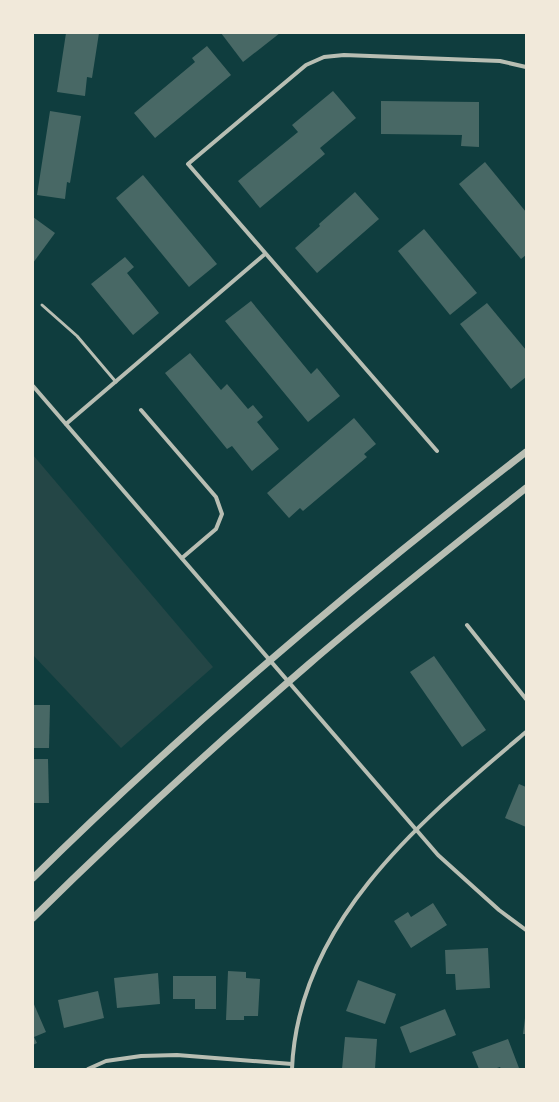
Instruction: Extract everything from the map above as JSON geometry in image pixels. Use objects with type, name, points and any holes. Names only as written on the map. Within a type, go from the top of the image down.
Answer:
[{"type":"street","points":[[437,451],[188,164],[306,64],[324,57],[344,55],[500,61],[526,67]]},
{"type":"street","points":[[66,424],[265,254]]},
{"type":"street","points":[[33,386],[438,855],[468,884],[526,930]]},
{"type":"street","points":[[142,410],[216,497],[222,514],[216,528],[182,558]]},
{"type":"street","points":[[33,878],[87,825],[270,660],[394,556],[526,452]]},
{"type":"street","points":[[33,918],[107,845],[289,682],[406,583],[526,488]]},
{"type":"street","points":[[467,625],[526,699]]},
{"type":"street","points":[[88,1069],[106,1061],[163,1056],[292,1067],[295,1034],[308,988],[327,945],[354,902],[395,851],[441,804],[526,732]]},
{"type":"lane","points":[[42,305],[77,336],[116,382]]},
{"type":"shaded area","points":[[33,455],[213,667],[121,748],[33,655]]},
{"type":"building","points":[[66,33],[99,33],[92,78],[87,77],[85,96],[57,92]]},
{"type":"building","points":[[221,33],[280,33],[243,62]]},
{"type":"building","points":[[207,46],[231,75],[155,138],[134,113],[195,62],[192,58]]},
{"type":"building","points":[[333,91],[356,118],[320,148],[325,154],[260,208],[238,181],[298,132],[292,125]]},
{"type":"building","points":[[381,101],[479,102],[479,147],[461,146],[462,135],[381,134]]},
{"type":"building","points":[[50,111],[81,116],[70,183],[67,182],[65,199],[37,195]]},
{"type":"building","points":[[485,162],[526,212],[526,255],[521,259],[459,184]]},
{"type":"building","points":[[143,175],[217,264],[189,287],[116,198]]},
{"type":"building","points":[[355,192],[379,219],[317,273],[295,248]]},
{"type":"building","points":[[33,217],[55,233],[33,263]]},
{"type":"building","points":[[424,229],[477,293],[450,315],[398,251]]},
{"type":"building","points":[[125,257],[134,267],[127,273],[159,313],[133,335],[91,284]]},
{"type":"building","points":[[251,301],[311,374],[317,368],[340,396],[308,422],[225,321]]},
{"type":"building","points":[[487,303],[526,350],[526,377],[511,389],[460,324]]},
{"type":"building","points":[[190,353],[221,390],[227,384],[248,409],[253,405],[263,417],[257,422],[279,449],[252,471],[232,446],[227,449],[165,373]]},
{"type":"building","points":[[354,418],[376,444],[364,454],[367,457],[303,511],[300,508],[289,518],[267,493]]},
{"type":"building","points":[[434,656],[486,730],[462,747],[410,672]]},
{"type":"building","points":[[33,705],[50,705],[49,748],[33,748]]},
{"type":"building","points":[[33,759],[48,759],[49,803],[33,803]]},
{"type":"building","points":[[519,784],[526,787],[526,827],[505,818]]},
{"type":"building","points":[[433,903],[447,925],[411,948],[394,921],[408,912],[411,917]]},
{"type":"building","points":[[488,948],[490,988],[456,990],[455,974],[446,974],[445,950]]},
{"type":"building","points":[[228,971],[246,972],[246,978],[260,979],[258,1016],[244,1016],[244,1020],[226,1020]]},
{"type":"building","points":[[158,973],[160,1004],[117,1008],[114,978]]},
{"type":"building","points":[[173,976],[216,976],[216,1009],[195,1009],[195,999],[173,999]]},
{"type":"building","points":[[358,980],[396,994],[385,1024],[346,1011]]},
{"type":"building","points":[[98,991],[104,1018],[64,1028],[58,1000]]},
{"type":"building","points":[[33,1002],[46,1032],[34,1037],[37,1043],[33,1045]]},
{"type":"building","points":[[445,1009],[456,1035],[410,1053],[400,1027]]},
{"type":"building","points":[[525,1018],[526,1034],[523,1034]]},
{"type":"building","points":[[345,1037],[377,1039],[375,1069],[342,1069]]},
{"type":"building","points":[[508,1039],[519,1068],[501,1069],[500,1067],[494,1069],[479,1069],[472,1052]]}]
